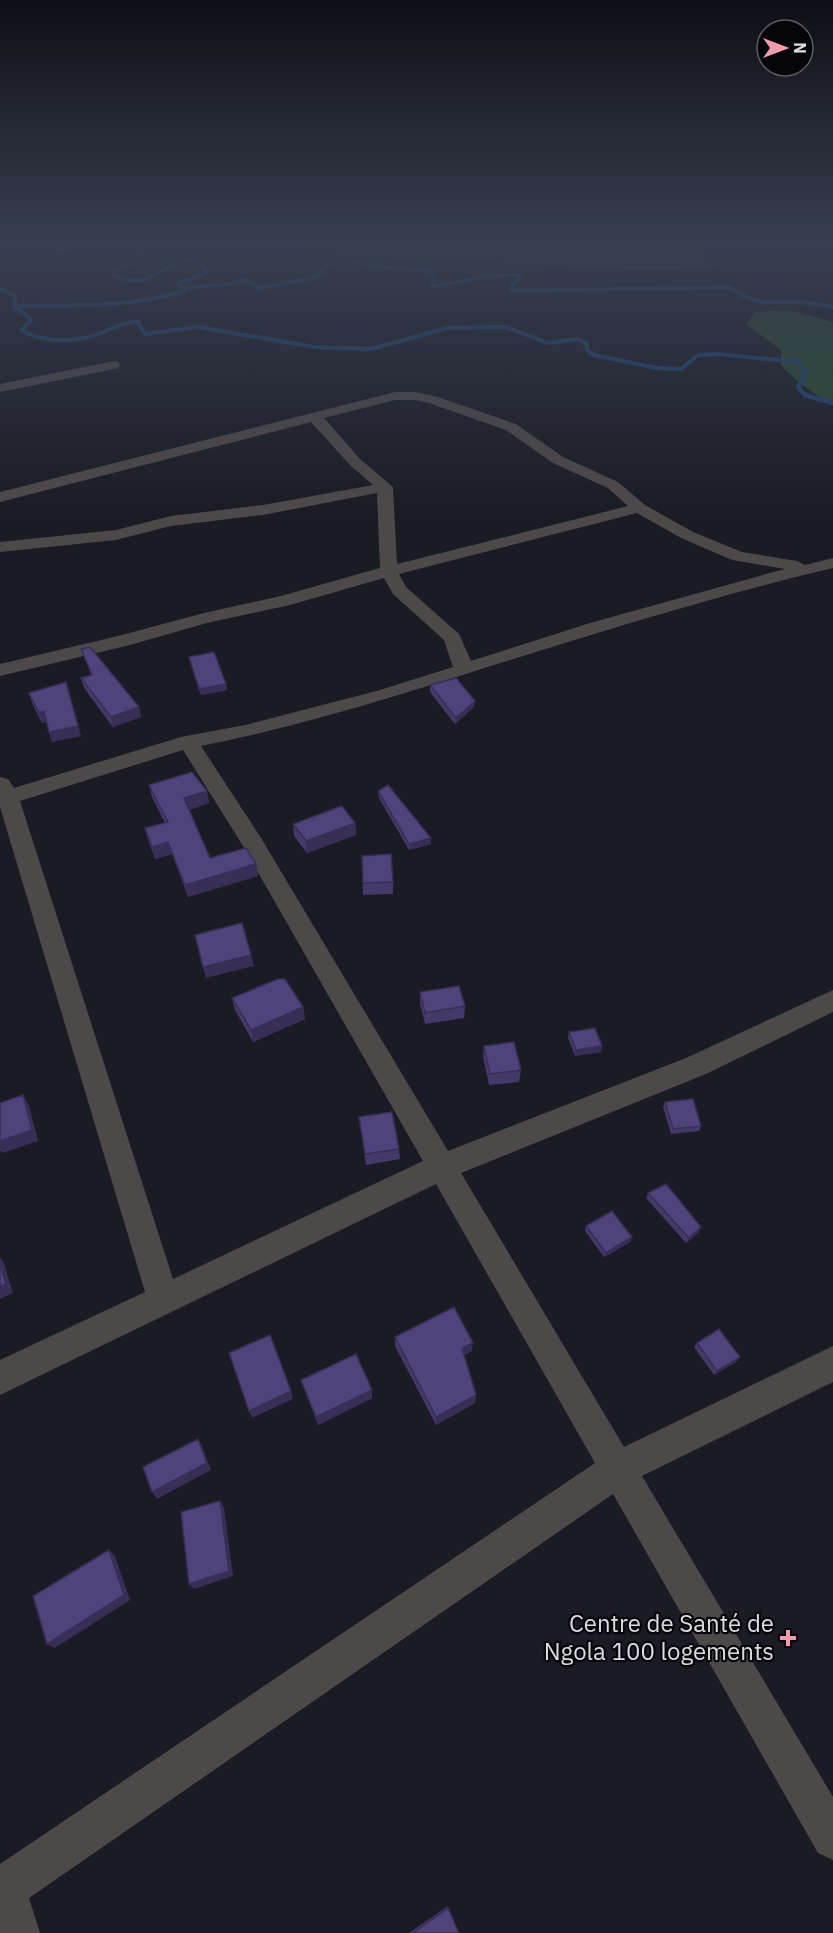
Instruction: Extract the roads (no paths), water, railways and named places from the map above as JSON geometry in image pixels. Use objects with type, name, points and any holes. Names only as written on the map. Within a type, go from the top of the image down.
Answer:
[{"type":"street","points":[[0,388],[114,365]]},
{"type":"street","points":[[0,497],[394,396],[415,396],[434,400],[511,427],[558,460],[613,485],[639,508],[687,535],[738,555],[779,564],[811,567]]},
{"type":"street","points":[[315,417],[355,462],[385,487],[389,572],[399,590],[452,638],[464,669]]},
{"type":"street","points":[[0,547],[116,535],[171,521],[263,510],[385,487]]},
{"type":"street","points":[[0,670],[123,641],[204,618],[284,601],[639,508]]},
{"type":"street","points":[[164,1300],[3,794],[188,742],[245,731],[387,694],[597,627],[833,562]]},
{"type":"street","points":[[188,742],[253,844],[833,1838]]},
{"type":"street","points":[[0,1378],[441,1167],[696,1066],[833,1000]]},
{"type":"street","points":[[17,1933],[2,1890],[618,1469],[810,1377],[833,1363]]},
{"type":"waterway","points":[[34,335],[59,340],[94,335]]},
{"type":"waterway","points":[[246,335],[315,347],[371,349],[421,335]]},
{"type":"waterway","points":[[528,335],[548,343],[577,339],[587,344],[587,350],[594,355],[657,368],[681,369],[698,355],[717,354],[798,362],[806,372],[799,385]]},
{"type":"waterway","points":[[800,384],[798,387],[805,395],[833,403]]},
{"type":"place","name":"Centre de Santé de Ngola 100 logements","points":[[788,1638]]}]
